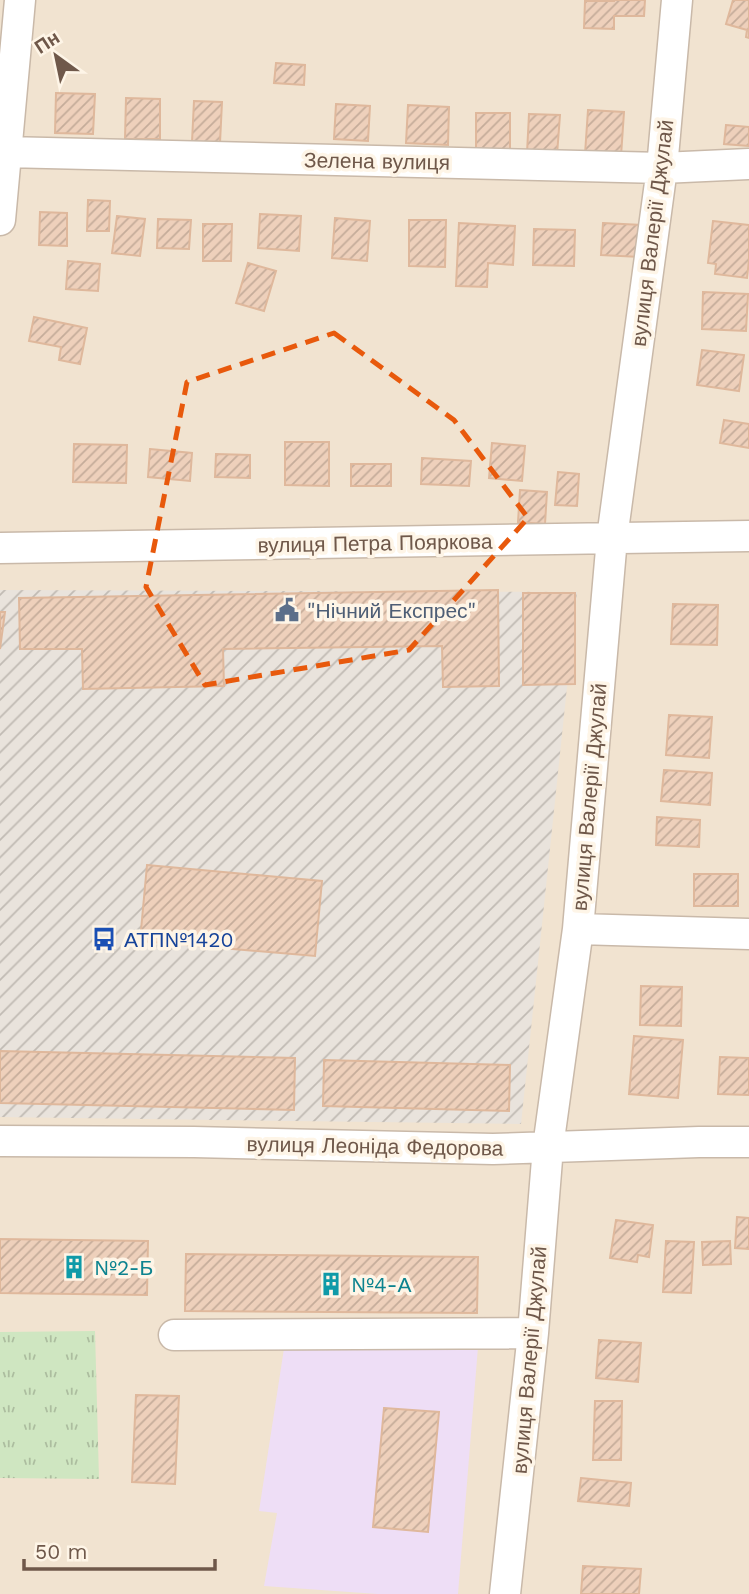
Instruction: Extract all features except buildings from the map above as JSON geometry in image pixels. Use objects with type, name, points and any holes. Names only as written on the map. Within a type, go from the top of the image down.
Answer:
[{"type":"street","points":[[0,220],[20,0]]},
{"type":"street","name":"вулиця Валерії Джулай","points":[[505,1594],[533,1333],[548,1147],[578,929],[612,538],[662,168],[677,0]]},
{"type":"street","name":"Зелена вулиця","points":[[5,152],[662,168],[749,164]]},
{"type":"street","name":"вулиця Петра Пояркова","points":[[0,548],[749,536]]},
{"type":"street","points":[[578,929],[749,934]]},
{"type":"street","name":"вулиця Леоніда Федорова","points":[[0,1141],[493,1149],[749,1142]]},
{"type":"street","points":[[174,1335],[533,1333]]},
{"type":"highlighted area","points":[[334,333],[454,420],[528,518],[409,650],[205,685],[146,587],[187,382]]},
{"type":"shaded area","points":[[0,0],[749,0],[749,1594],[0,1594]]},
{"type":"shaded area","points":[[0,590],[577,592],[521,1124],[0,1117]]},
{"type":"shaded area","points":[[285,1342],[478,1347],[458,1594],[378,1594],[264,1586],[277,1513],[259,1511]]},
{"type":"green space","points":[[95,1331],[99,1479],[0,1478],[0,1332]]},
{"type":"place","name":"\"Нічний Експрес\"","points":[[287,610]]},
{"type":"place","name":"АТП№1420","points":[[104,939]]},
{"type":"place","name":"№2-Б","points":[[74,1267]]},
{"type":"place","name":"№4-А","points":[[331,1284]]}]
